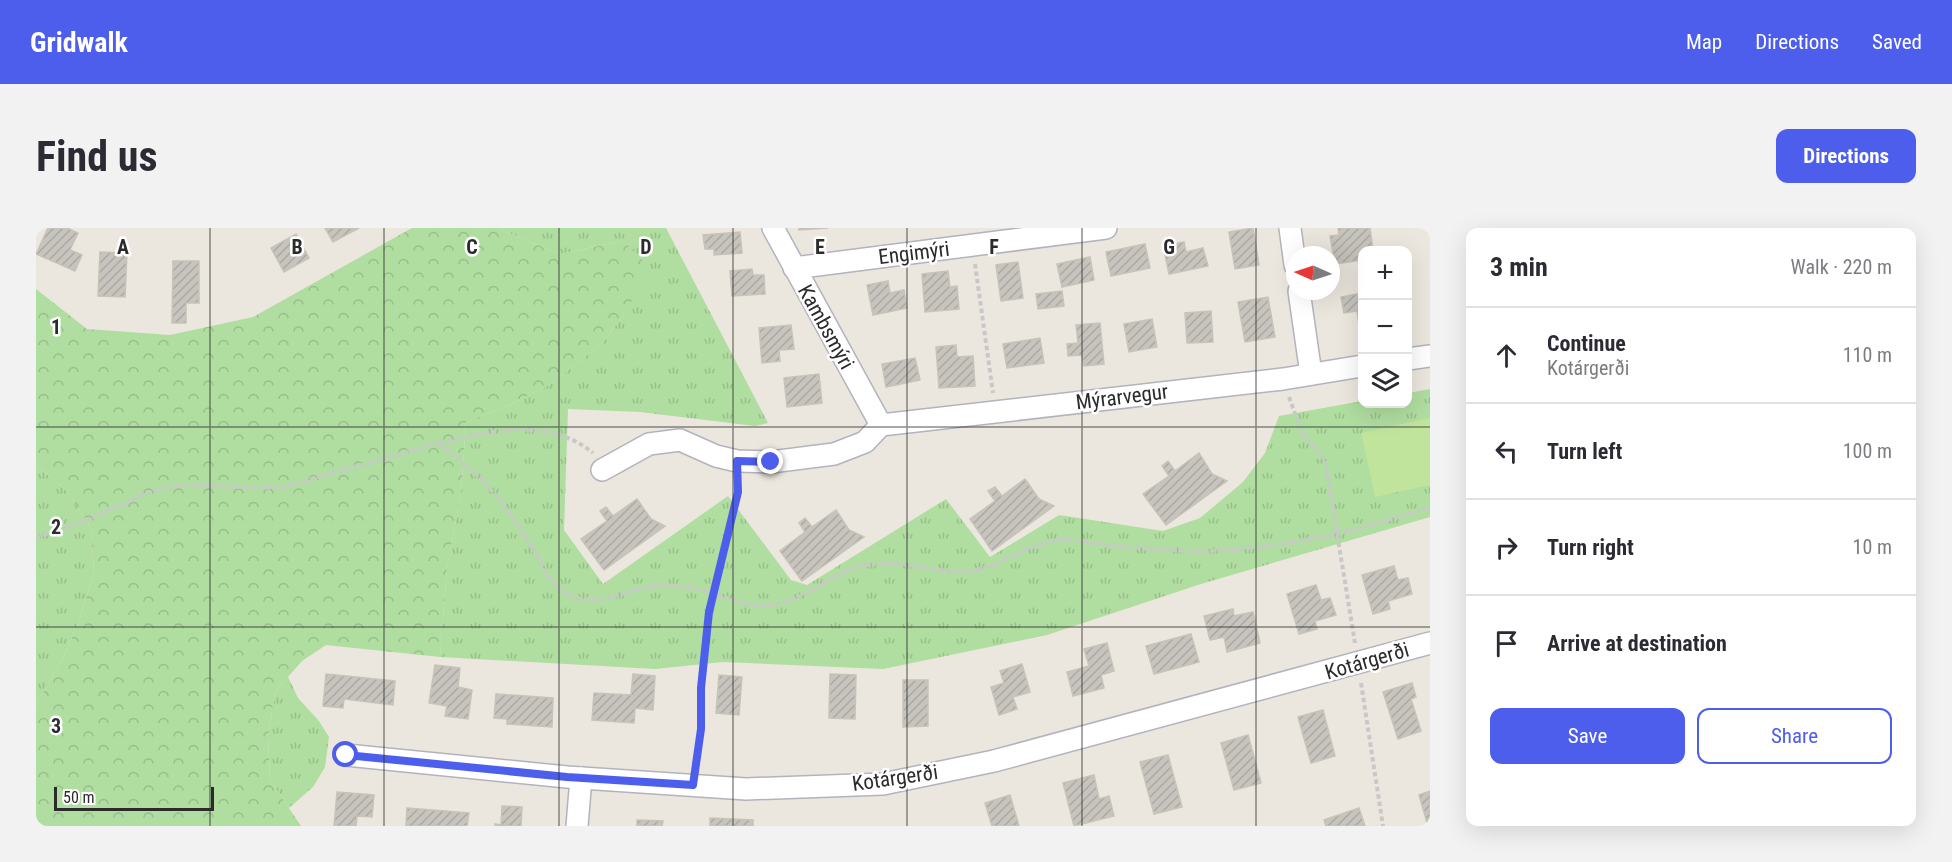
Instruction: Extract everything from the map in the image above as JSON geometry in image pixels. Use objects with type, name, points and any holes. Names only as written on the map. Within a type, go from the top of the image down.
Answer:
[{"type":"street","name":"Kambsmýri","points":[[773,228],[881,425]]},
{"type":"street","name":"Engimýri","points":[[794,268],[1106,228]]},
{"type":"street","points":[[1290,228],[1292,246]]},
{"type":"street","points":[[1300,300],[1311,375]]},
{"type":"street","points":[[1412,358],[1430,356]]},
{"type":"street","name":"Mýrarvegur","points":[[881,425],[1283,379],[1358,367]]},
{"type":"street","points":[[602,470],[649,444],[680,440],[716,456],[737,461],[771,462],[834,454],[865,442],[881,425]]},
{"type":"street","name":"Kotárgerði","points":[[346,755],[581,778],[746,789],[883,784],[994,762],[1430,643]]},
{"type":"street","points":[[577,826],[581,778]]},
{"type":"path","points":[[973,245],[996,412]]},
{"type":"path","points":[[1283,379],[1302,434],[1326,460],[1383,826]]},
{"type":"path","points":[[36,537],[93,517],[148,493],[175,485],[279,488],[486,432],[540,429],[571,440],[592,452],[602,470]]},
{"type":"path","points":[[439,443],[465,463],[493,493],[531,545],[559,590],[575,597],[593,599],[661,585],[692,588],[761,606],[783,603],[823,585],[843,572],[863,565],[882,562],[903,563],[952,572],[972,571],[1026,548],[1062,540],[1194,551],[1250,548],[1337,534],[1430,508]]},
{"type":"path","points":[[693,785],[701,729],[704,654],[713,593],[738,492],[737,461]]},
{"type":"green space","points":[[412,228],[500,228],[560,254],[622,241],[642,258],[643,280],[625,313],[603,343],[549,385],[516,402],[466,422],[461,494],[447,568],[440,657],[326,645],[302,661],[275,692],[268,737],[270,780],[301,826],[36,826],[36,705],[64,656],[78,624],[94,573],[91,528],[67,491],[36,465],[36,289],[87,329],[170,335],[253,317]]},
{"type":"green space","points":[[500,228],[666,228],[768,423],[755,426],[640,412],[568,409],[564,530],[603,584],[728,496],[791,580],[807,585],[946,499],[990,557],[1059,515],[1163,531],[1200,518],[1243,482],[1265,453],[1279,416],[1358,402],[1358,408],[1412,408],[1412,392],[1430,389],[1430,517],[1201,584],[1047,635],[883,669],[723,662],[655,669],[440,657],[447,568],[461,494],[466,422],[516,402],[549,385],[603,343],[625,313],[622,241],[560,254]]},
{"type":"green space","points":[[1430,418],[1430,485],[1375,497],[1361,433]]},
{"type":"green space","points":[[36,465],[67,491],[91,528],[94,573],[78,624],[64,656],[36,705]]},
{"type":"green space","points":[[288,677],[298,698],[319,721],[329,737],[325,767],[313,787],[289,808],[270,780],[268,737],[275,692]]},
{"type":"building","points":[[48,228],[67,228],[78,233],[70,250],[82,255],[75,271],[36,254]]},
{"type":"building","points":[[325,228],[359,228],[333,242]]},
{"type":"building","points":[[799,228],[828,228],[799,230]]},
{"type":"building","points":[[1253,228],[1259,265],[1235,269],[1229,232]]},
{"type":"building","points":[[1338,228],[1370,228],[1372,246],[1358,246],[1358,261],[1340,263],[1340,246],[1332,246],[1330,236],[1339,235]]},
{"type":"building","points":[[740,232],[742,253],[714,255],[714,249],[705,249],[703,235]]},
{"type":"building","points":[[296,234],[309,258],[284,272],[271,248]]},
{"type":"building","points":[[1184,242],[1186,252],[1203,248],[1208,266],[1169,274],[1163,246]]},
{"type":"building","points":[[1145,244],[1150,268],[1111,276],[1106,252]]},
{"type":"building","points":[[100,252],[127,253],[125,297],[98,296]]},
{"type":"building","points":[[1090,257],[1094,280],[1062,287],[1057,264]]},
{"type":"building","points":[[173,261],[199,261],[199,303],[186,303],[186,323],[172,323]]},
{"type":"building","points":[[1018,262],[1023,298],[1001,301],[996,265]]},
{"type":"building","points":[[752,269],[753,275],[764,275],[765,294],[732,296],[730,271]]},
{"type":"building","points":[[948,271],[950,287],[957,286],[959,309],[925,312],[922,274]]},
{"type":"building","points":[[888,281],[890,293],[904,290],[907,308],[873,315],[867,285]]},
{"type":"building","points":[[1062,291],[1064,306],[1038,309],[1036,294]]},
{"type":"building","points":[[1358,294],[1358,318],[1357,311],[1344,313],[1341,297]]},
{"type":"building","points":[[1268,297],[1275,337],[1245,342],[1238,302]]},
{"type":"building","points":[[1211,311],[1213,342],[1187,343],[1185,313]]},
{"type":"building","points":[[1152,319],[1157,347],[1129,352],[1124,324]]},
{"type":"building","points":[[1100,323],[1104,364],[1084,366],[1082,355],[1068,356],[1067,344],[1078,343],[1076,325]]},
{"type":"building","points":[[791,325],[794,349],[779,350],[780,361],[762,363],[759,328]]},
{"type":"building","points":[[1040,338],[1044,363],[1007,368],[1003,344]]},
{"type":"building","points":[[956,345],[957,357],[973,356],[975,386],[939,388],[936,347]]},
{"type":"building","points":[[915,358],[920,380],[886,387],[882,364]]},
{"type":"building","points":[[819,374],[822,403],[787,407],[784,378]]},
{"type":"building","points":[[1199,453],[1212,474],[1227,481],[1166,525],[1143,494],[1169,476],[1162,466],[1168,461],[1175,471]]},
{"type":"building","points":[[1025,479],[1039,499],[1054,506],[992,551],[970,519],[995,501],[988,491],[995,487],[1002,496]]},
{"type":"building","points":[[637,499],[651,519],[665,526],[604,570],[581,539],[607,521],[600,511],[606,507],[613,516]]},
{"type":"building","points":[[836,510],[849,530],[864,537],[802,581],[780,551],[805,532],[799,523],[805,518],[812,527]]},
{"type":"building","points":[[1394,566],[1398,580],[1408,578],[1412,594],[1388,601],[1390,609],[1373,614],[1362,575]]},
{"type":"building","points":[[1316,585],[1321,600],[1330,598],[1336,615],[1315,621],[1317,629],[1299,634],[1287,594]]},
{"type":"building","points":[[1233,609],[1234,616],[1253,612],[1260,643],[1227,652],[1224,637],[1210,640],[1204,616]]},
{"type":"building","points":[[1191,634],[1199,662],[1154,674],[1146,646]]},
{"type":"building","points":[[1107,643],[1114,671],[1101,675],[1104,688],[1073,696],[1067,672],[1089,666],[1084,649]]},
{"type":"building","points":[[1022,664],[1030,692],[1013,697],[1017,709],[999,715],[991,687],[1004,683],[1000,671]]},
{"type":"building","points":[[435,665],[460,668],[458,687],[472,690],[468,719],[445,716],[447,706],[429,703]]},
{"type":"building","points":[[326,674],[395,681],[393,705],[344,699],[343,708],[323,706]]},
{"type":"building","points":[[633,674],[655,676],[653,710],[635,708],[634,723],[592,720],[594,693],[631,695]]},
{"type":"building","points":[[830,674],[856,675],[855,719],[829,718]]},
{"type":"building","points":[[719,675],[742,677],[739,715],[716,713]]},
{"type":"building","points":[[903,680],[928,680],[928,726],[903,727]]},
{"type":"building","points":[[1412,683],[1416,697],[1411,699],[1421,731],[1398,739],[1383,692]]},
{"type":"building","points":[[496,694],[553,698],[552,727],[507,724],[507,719],[494,718]]},
{"type":"building","points":[[1323,710],[1335,756],[1311,763],[1298,717]]},
{"type":"building","points":[[1248,735],[1261,783],[1234,790],[1221,743]]},
{"type":"building","points":[[1168,755],[1182,807],[1154,814],[1140,762]]},
{"type":"building","points":[[1094,775],[1099,799],[1109,796],[1114,816],[1074,826],[1063,783]]},
{"type":"building","points":[[1430,791],[1430,826],[1428,826],[1419,795]]},
{"type":"building","points":[[337,792],[374,795],[372,817],[357,816],[356,826],[334,826]]},
{"type":"building","points":[[1010,795],[1019,826],[992,826],[985,803]]},
{"type":"building","points":[[502,806],[522,807],[521,826],[495,826],[495,824],[501,825]]},
{"type":"building","points":[[407,808],[469,813],[467,826],[406,826]]},
{"type":"building","points":[[1359,808],[1365,826],[1326,826],[1324,820]]},
{"type":"building","points":[[710,818],[753,820],[753,826],[710,826]]},
{"type":"building","points":[[637,820],[663,821],[662,826],[637,826]]},
{"type":"route","points":[[346,755],[567,777],[693,785],[701,729],[701,688],[709,612],[738,492],[737,461],[771,462]]}]
